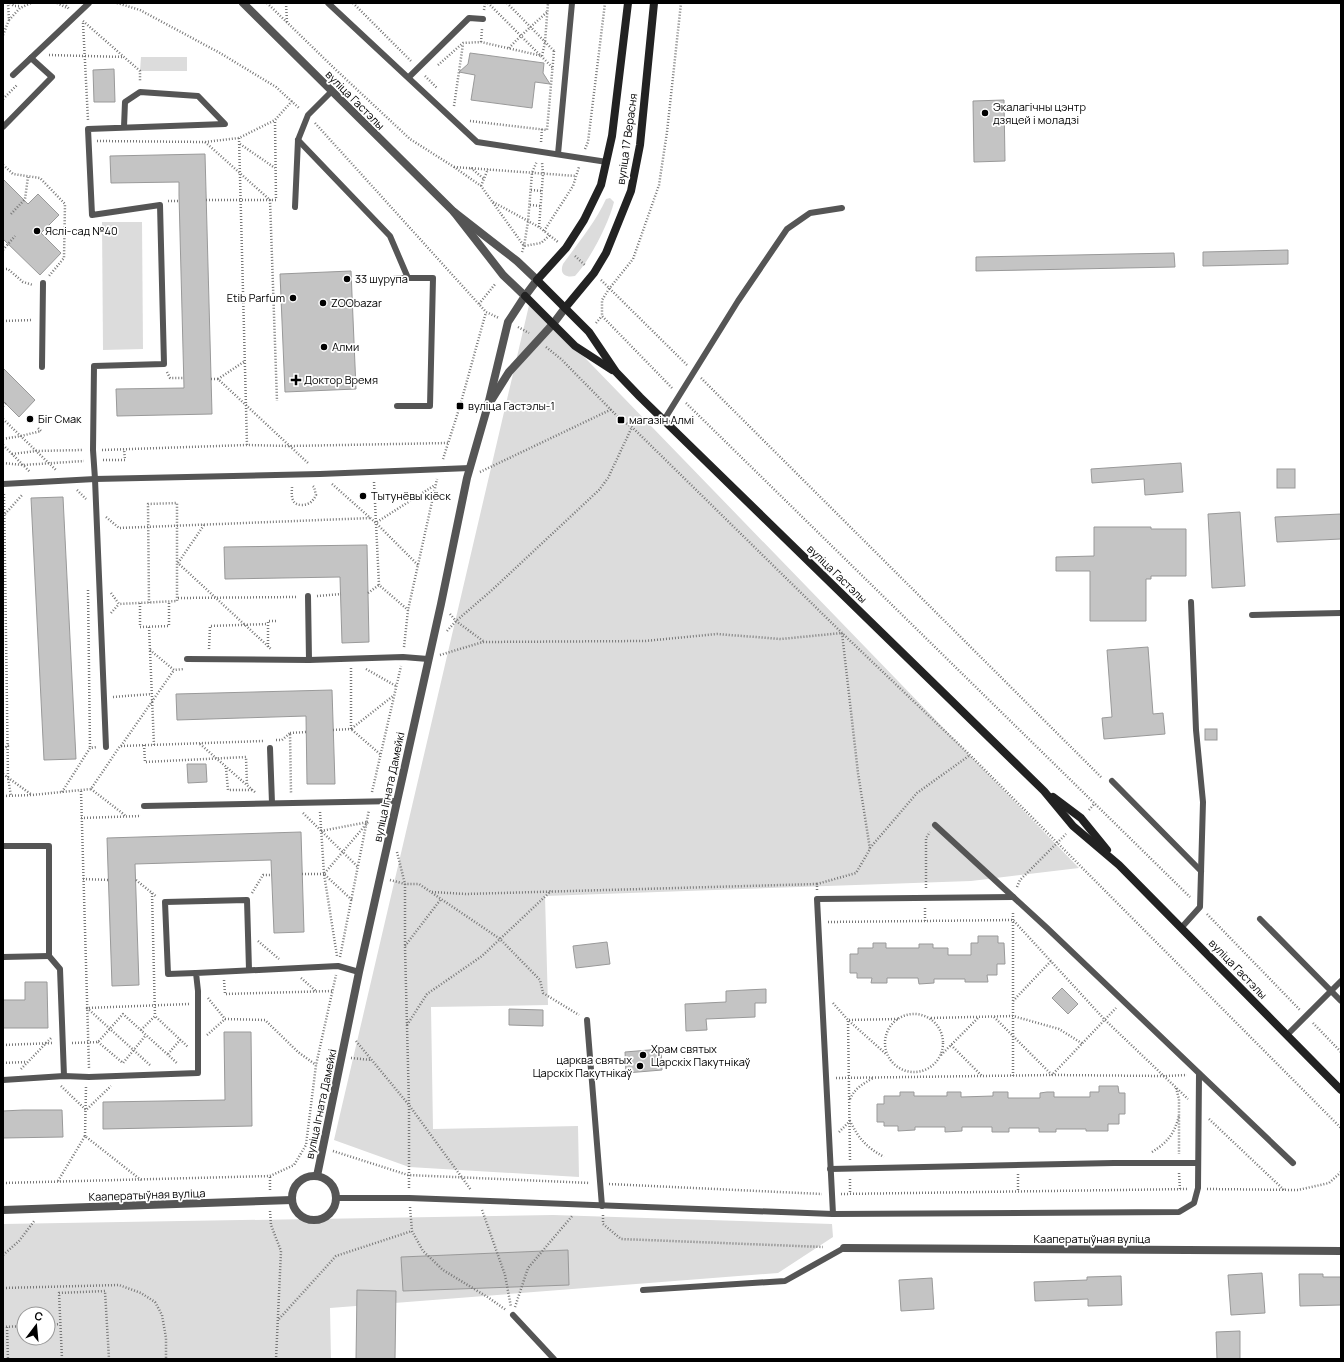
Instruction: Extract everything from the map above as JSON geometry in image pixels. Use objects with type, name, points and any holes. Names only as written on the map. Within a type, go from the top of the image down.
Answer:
[{"type":"main road","name":"вуліца 17 Верасня","points":[[537,280],[566,248],[584,220],[601,185],[612,136],[628,3]]},
{"type":"main road","name":"вуліца 17 Верасня","points":[[565,308],[594,273],[606,253],[631,191],[640,145],[654,3]]},
{"type":"main road","name":"вуліца Гастэлы","points":[[537,280],[589,332],[616,372],[1044,791],[1073,826],[1119,864]]},
{"type":"main road","name":"вуліца Гастэлы","points":[[525,296],[575,346],[616,372]]},
{"type":"main road","name":"вуліца Гастэлы","points":[[1044,791],[1081,818],[1119,864],[1341,1090]]},
{"type":"street","name":"вуліца Гастэлы","points":[[242,3],[454,212],[517,260],[537,280]]},
{"type":"street","name":"вуліца Гастэлы","points":[[454,212],[503,275],[525,296]]},
{"type":"street","name":"вуліца Ігната Дамейкі","points":[[318,1176],[359,972],[441,604],[467,478],[488,405],[508,322],[537,280]]},
{"type":"street","name":"вуліца Ігната Дамейкі","points":[[488,405],[509,372],[553,324],[565,308]]},
{"type":"street","points":[[318,1176],[327,1180],[334,1188],[336,1198],[334,1207],[329,1215],[320,1219],[311,1220],[302,1216],[296,1210],[292,1200],[294,1191],[299,1182],[307,1177],[318,1176]]},
{"type":"street","name":"Кааператыўная вуліца","points":[[3,1210],[269,1202],[292,1200]]},
{"type":"street","name":"Кааператыўная вуліца","points":[[844,1248],[1341,1251]]},
{"type":"lane","points":[[13,76],[89,3]]},
{"type":"lane","points":[[328,3],[477,142],[607,162]]},
{"type":"lane","points":[[558,154],[566,81],[572,3]]},
{"type":"lane","points":[[408,77],[469,18],[483,19]]},
{"type":"lane","points":[[3,127],[52,77],[32,58]]},
{"type":"lane","points":[[106,747],[93,450],[94,366],[164,364],[160,205],[92,215],[88,129],[225,124],[198,96],[140,92],[125,102],[124,127]]},
{"type":"lane","points":[[295,207],[298,140],[308,115],[331,92]]},
{"type":"lane","points":[[298,140],[390,236],[408,278]]},
{"type":"lane","points":[[664,420],[738,301],[787,229],[810,212],[842,208]]},
{"type":"lane","points":[[396,278],[433,278],[430,406],[397,406]]},
{"type":"lane","points":[[42,283],[42,367]]},
{"type":"lane","points":[[4,484],[470,468]]},
{"type":"lane","points":[[308,596],[309,660]]},
{"type":"lane","points":[[1182,928],[1200,908],[1203,802],[1196,730],[1191,602]]},
{"type":"lane","points":[[1252,614],[1341,613]]},
{"type":"lane","points":[[187,659],[309,660],[403,657],[428,659]]},
{"type":"lane","points":[[270,748],[270,804]]},
{"type":"lane","points":[[1112,781],[1201,871]]},
{"type":"lane","points":[[144,806],[397,801]]},
{"type":"lane","points":[[935,825],[1293,1163]]},
{"type":"lane","points":[[3,846],[49,846],[49,956],[60,969],[64,1076]]},
{"type":"lane","points":[[833,1214],[817,899],[1013,897]]},
{"type":"lane","points":[[249,970],[247,900],[166,902],[168,974],[338,966],[359,972]]},
{"type":"lane","points":[[1260,919],[1341,1001]]},
{"type":"lane","points":[[3,956],[49,956]]},
{"type":"lane","points":[[3,1080],[64,1076],[89,1078],[122,1075],[198,1073],[198,991],[196,973]]},
{"type":"lane","points":[[1287,1035],[1341,981]]},
{"type":"lane","points":[[587,1020],[602,1206]]},
{"type":"lane","points":[[336,1198],[409,1198],[833,1214],[1179,1212],[1194,1203],[1198,1188],[1199,1074]]},
{"type":"lane","points":[[830,1169],[1114,1163],[1198,1163]]},
{"type":"lane","points":[[643,1290],[785,1282],[844,1248]]},
{"type":"lane","points":[[513,1315],[554,1359]]},
{"type":"path","points":[[9,3],[19,7],[31,3]]},
{"type":"path","points":[[9,3],[9,20]]},
{"type":"path","points":[[3,34],[9,20],[20,8],[28,3]]},
{"type":"path","points":[[57,3],[70,9]]},
{"type":"path","points":[[64,3],[140,71]]},
{"type":"path","points":[[117,3],[140,10],[220,53],[276,87],[308,115],[486,312],[524,329],[561,359],[612,409],[621,420],[632,426],[842,633],[970,755],[1341,1128]]},
{"type":"path","points":[[267,3],[410,139],[454,167],[480,186],[524,246]]},
{"type":"path","points":[[286,3],[287,22]]},
{"type":"path","points":[[353,3],[440,91]]},
{"type":"path","points":[[488,3],[566,81]]},
{"type":"path","points":[[507,3],[567,64]]},
{"type":"path","points":[[542,56],[545,42],[548,3]]},
{"type":"path","points":[[544,231],[573,186],[588,142],[606,3]]},
{"type":"path","points":[[681,3],[668,132],[659,185],[633,259],[602,300],[602,316],[679,395],[1095,803],[1341,1052]]},
{"type":"path","points":[[509,48],[520,35],[547,12]]},
{"type":"path","points":[[452,119],[463,43],[469,18]]},
{"type":"path","points":[[83,21],[88,129]]},
{"type":"path","points":[[436,67],[463,43],[481,42],[542,56]]},
{"type":"path","points":[[469,120],[547,130],[554,51]]},
{"type":"path","points":[[48,55],[124,57]]},
{"type":"path","points":[[425,76],[430,72]]},
{"type":"path","points":[[3,100],[19,82],[13,76]]},
{"type":"path","points":[[449,101],[459,110]]},
{"type":"path","points":[[206,200],[276,200],[275,120]]},
{"type":"path","points":[[539,227],[543,174],[541,152],[542,129]]},
{"type":"path","points":[[239,138],[247,445]]},
{"type":"path","points":[[205,142],[270,200],[277,401]]},
{"type":"path","points":[[239,143],[276,168]]},
{"type":"path","points":[[517,260],[524,246],[530,205],[532,173],[541,152]]},
{"type":"path","points":[[3,165],[13,174],[40,178],[65,204],[64,258],[42,283],[34,285],[23,282],[8,269],[3,269]]},
{"type":"path","points":[[454,167],[576,176]]},
{"type":"path","points":[[470,168],[484,180]]},
{"type":"path","points":[[480,186],[488,169]]},
{"type":"path","points":[[11,214],[25,199],[28,176]]},
{"type":"path","points":[[531,190],[542,191]]},
{"type":"path","points":[[493,202],[539,227],[566,248],[594,273],[1104,780],[1112,781]]},
{"type":"path","points":[[530,205],[540,206]]},
{"type":"path","points":[[524,246],[541,243],[550,235]]},
{"type":"path","points":[[3,250],[16,236]]},
{"type":"path","points":[[480,304],[503,275]]},
{"type":"path","points":[[3,1183],[270,1176],[294,1165],[306,1145],[316,1065],[352,900],[380,754],[403,657],[408,610],[435,485],[460,406],[486,312]]},
{"type":"path","points":[[3,321],[42,320]]},
{"type":"path","points":[[218,379],[245,361]]},
{"type":"path","points":[[164,364],[170,378],[184,378]]},
{"type":"path","points":[[3,406],[6,403]]},
{"type":"path","points":[[467,478],[612,409]]},
{"type":"path","points":[[3,419],[86,499],[119,528],[372,518]]},
{"type":"path","points":[[443,636],[456,621],[490,592],[599,490],[608,478],[632,426]]},
{"type":"path","points":[[3,439],[40,431],[37,427]]},
{"type":"path","points":[[12,454],[36,451],[124,450],[247,445],[290,446],[448,443]]},
{"type":"path","points":[[3,445],[40,482]]},
{"type":"path","points":[[3,464],[23,465],[48,462],[125,460],[124,450]]},
{"type":"path","points":[[373,471],[379,585],[408,610]]},
{"type":"path","points":[[4,484],[4,571],[9,745],[8,778],[11,796]]},
{"type":"path","points":[[376,523],[435,485]]},
{"type":"path","points":[[4,515],[25,492]]},
{"type":"path","points":[[149,603],[148,504],[178,503],[178,598]]},
{"type":"path","points":[[178,563],[204,525]]},
{"type":"path","points":[[178,563],[282,660]]},
{"type":"path","points":[[99,579],[119,604],[169,602],[177,601],[178,598],[341,594]]},
{"type":"path","points":[[62,792],[90,748],[88,585]]},
{"type":"path","points":[[368,593],[379,585]]},
{"type":"path","points":[[140,603],[140,627],[149,627],[169,626],[169,602]]},
{"type":"path","points":[[441,604],[456,621],[483,642]]},
{"type":"path","points":[[208,659],[210,626],[268,624],[268,621],[278,621]]},
{"type":"path","points":[[268,624],[268,660]]},
{"type":"path","points":[[149,627],[154,745]]},
{"type":"path","points":[[428,659],[483,642],[645,641],[717,634],[781,639],[842,633]]},
{"type":"path","points":[[842,633],[858,773],[870,849]]},
{"type":"path","points":[[3,796],[32,795],[91,789],[174,670],[150,650]]},
{"type":"path","points":[[350,659],[396,686]]},
{"type":"path","points":[[350,730],[351,668]]},
{"type":"path","points":[[104,698],[152,694]]},
{"type":"path","points":[[333,730],[350,730],[393,696]]},
{"type":"path","points":[[350,730],[380,754]]},
{"type":"path","points":[[275,740],[282,740],[290,733],[306,732]]},
{"type":"path","points":[[290,733],[292,796]]},
{"type":"path","points":[[90,748],[267,741]]},
{"type":"path","points":[[199,743],[270,804]]},
{"type":"path","points":[[3,749],[9,745]]},
{"type":"path","points":[[144,745],[145,762],[246,757],[247,785]]},
{"type":"path","points":[[432,892],[466,894],[817,884],[856,873],[870,849],[917,792],[970,755]]},
{"type":"path","points":[[226,767],[228,790],[252,790]]},
{"type":"path","points":[[3,774],[32,795]]},
{"type":"path","points":[[91,789],[126,816]]},
{"type":"path","points":[[58,1181],[85,1136],[86,1084],[89,1078],[81,791]]},
{"type":"path","points":[[294,803],[358,867]]},
{"type":"path","points":[[320,803],[324,874],[335,938],[338,966]]},
{"type":"path","points":[[1081,818],[1095,803]]},
{"type":"path","points":[[321,831],[368,822]]},
{"type":"path","points":[[324,874],[368,822]]},
{"type":"path","points":[[926,921],[926,838],[935,825]]},
{"type":"path","points":[[1013,1076],[1013,897],[1020,880],[1073,826]]},
{"type":"path","points":[[396,849],[405,884],[409,1198],[412,1231],[423,1251],[444,1270],[490,1298],[513,1315]]},
{"type":"path","points":[[302,874],[324,874],[352,900]]},
{"type":"path","points":[[247,900],[263,875],[272,875]]},
{"type":"path","points":[[380,878],[405,884],[419,884],[441,898],[500,939],[540,980],[542,993],[587,1020]]},
{"type":"path","points":[[83,879],[109,880]]},
{"type":"path","points":[[136,880],[166,902]]},
{"type":"path","points":[[817,884],[817,899]]},
{"type":"path","points":[[407,1026],[427,994],[482,956],[551,891]]},
{"type":"path","points":[[141,1030],[155,1016],[152,893]]},
{"type":"path","points":[[405,947],[441,898]]},
{"type":"path","points":[[818,922],[1013,920],[1105,1020],[1284,1190]]},
{"type":"path","points":[[1013,1001],[1051,961]]},
{"type":"path","points":[[224,972],[225,994],[333,991]]},
{"type":"path","points":[[821,989],[848,1020],[887,1054]]},
{"type":"path","points":[[198,991],[205,994],[225,1019]]},
{"type":"path","points":[[1052,1076],[1123,1001]]},
{"type":"path","points":[[87,1008],[198,1004]]},
{"type":"path","points":[[87,1008],[160,1074]]},
{"type":"path","points":[[978,1017],[935,1063],[929,1068],[921,1071],[905,1071],[897,1067],[891,1062],[884,1046],[887,1030],[892,1023],[906,1015],[914,1013],[930,1018],[1013,1016],[1059,1029],[1083,1044]]},
{"type":"path","points":[[123,1014],[189,1073]]},
{"type":"path","points":[[155,1016],[198,1057]]},
{"type":"path","points":[[994,1017],[1052,1076]]},
{"type":"path","points":[[930,1018],[936,1024],[943,1039],[943,1048],[940,1056]]},
{"type":"path","points":[[206,1036],[225,1019],[265,1020],[298,1052],[316,1065]]},
{"type":"path","points":[[848,1020],[898,1019]]},
{"type":"path","points":[[848,1020],[850,1194]]},
{"type":"path","points":[[10,1080],[62,1026]]},
{"type":"path","points":[[348,1030],[409,1105],[479,1201],[505,1275],[513,1315]]},
{"type":"path","points":[[98,1042],[123,1063],[146,1035]]},
{"type":"path","points":[[168,1054],[180,1040]]},
{"type":"path","points":[[951,1045],[982,1076]]},
{"type":"path","points":[[878,1047],[884,1046]]},
{"type":"path","points":[[342,1056],[372,1060]]},
{"type":"path","points":[[3,1063],[27,1062]]},
{"type":"path","points":[[913,1072],[913,1077]]},
{"type":"path","points":[[825,1078],[1164,1076],[1199,1074]]},
{"type":"path","points":[[86,1110],[122,1075]]},
{"type":"path","points":[[849,1101],[858,1086],[874,1078]]},
{"type":"path","points":[[60,1086],[86,1110]]},
{"type":"path","points":[[1175,1086],[1179,1099],[1180,1189]]},
{"type":"path","points":[[850,1121],[857,1136],[871,1150],[884,1157]]},
{"type":"path","points":[[85,1136],[140,1180]]},
{"type":"path","points":[[270,1176],[269,1202],[271,1225],[281,1251],[276,1359]]},
{"type":"path","points":[[513,1315],[528,1268],[582,1205]]},
{"type":"path","points":[[602,1206],[603,1224],[621,1239],[844,1248]]},
{"type":"path","points":[[3,1254],[20,1241],[44,1208]]},
{"type":"path","points":[[278,1319],[336,1256],[412,1231]]},
{"type":"path","points":[[3,1288],[119,1285],[141,1293],[155,1302],[162,1315],[166,1338],[166,1359]]},
{"type":"path","points":[[62,1359],[59,1293],[106,1291],[109,1359]]},
{"type":"path","points":[[56,1324],[60,1324]]},
{"type":"path","points":[[3,1327],[16,1326]]},
{"type":"path","points":[[7,1327],[8,1359]]},
{"type":"shaded area","points":[[141,57],[187,57],[187,71],[140,71]]},
{"type":"shaded area","points":[[610,198],[614,202],[612,211],[593,251],[575,276],[566,276],[562,270],[563,264],[592,225],[606,199]]},
{"type":"shaded area","points":[[102,222],[142,222],[143,349],[103,350]]},
{"type":"shaded area","points":[[530,301],[1079,868],[971,881],[545,896],[548,1005],[431,1007],[433,1129],[578,1126],[579,1177],[409,1167],[334,1140]]},
{"type":"shaded area","points":[[553,1215],[832,1224],[833,1237],[778,1273],[330,1308],[331,1359],[3,1359],[3,1224]]},
{"type":"building","points":[[470,53],[544,63],[543,73],[550,84],[535,82],[532,108],[471,100],[475,75],[459,72],[468,64]]},
{"type":"building","points":[[114,69],[115,102],[94,102],[93,70]]},
{"type":"building","points":[[1004,100],[1005,161],[974,162],[973,101]]},
{"type":"building","points":[[205,154],[212,414],[117,416],[116,389],[184,388],[179,182],[111,183],[110,156]]},
{"type":"building","points":[[3,179],[28,204],[38,194],[59,215],[41,233],[61,253],[40,275],[3,239]]},
{"type":"building","points":[[1288,250],[1288,264],[1203,266],[1203,252]]},
{"type":"building","points":[[1174,253],[1175,267],[976,271],[976,257]]},
{"type":"building","points":[[351,271],[356,389],[285,392],[280,274]]},
{"type":"building","points":[[3,368],[35,400],[19,417],[3,401]]},
{"type":"building","points":[[1181,463],[1183,492],[1145,495],[1144,479],[1092,483],[1091,469]]},
{"type":"building","points":[[1277,469],[1295,469],[1295,488],[1277,488]]},
{"type":"building","points":[[63,497],[76,759],[44,760],[31,498]]},
{"type":"building","points":[[1240,512],[1245,586],[1212,588],[1208,514]]},
{"type":"building","points":[[1341,514],[1341,539],[1277,542],[1275,517]]},
{"type":"building","points":[[1094,527],[1151,527],[1151,529],[1186,529],[1186,576],[1151,576],[1151,579],[1146,579],[1146,621],[1090,621],[1090,571],[1056,571],[1056,557],[1094,556]]},
{"type":"building","points":[[367,545],[369,642],[342,643],[340,577],[225,579],[224,547]]},
{"type":"building","points":[[1148,647],[1153,714],[1163,713],[1165,734],[1104,739],[1102,718],[1112,717],[1107,650]]},
{"type":"building","points":[[332,690],[335,784],[307,784],[306,716],[177,720],[176,694]]},
{"type":"building","points":[[1205,729],[1217,729],[1217,740],[1205,740]]},
{"type":"building","points":[[187,764],[206,764],[207,782],[188,783]]},
{"type":"building","points":[[301,832],[304,932],[274,933],[271,860],[135,864],[139,985],[112,986],[107,838]]},
{"type":"building","points":[[978,936],[998,936],[998,943],[1004,943],[1005,964],[997,964],[997,975],[987,975],[988,982],[965,982],[965,979],[934,979],[934,983],[919,984],[918,978],[887,978],[887,983],[871,983],[872,978],[857,978],[857,973],[850,973],[850,954],[858,954],[858,948],[873,948],[873,943],[886,943],[886,948],[919,948],[919,944],[933,944],[933,948],[948,948],[948,955],[971,955],[971,943],[978,943]]},
{"type":"building","points":[[607,942],[610,964],[576,968],[573,946]]},
{"type":"building","points":[[25,982],[47,982],[48,1028],[3,1028],[3,1000],[25,1000]]},
{"type":"building","points":[[1062,988],[1078,1004],[1068,1014],[1052,998]]},
{"type":"building","points":[[766,989],[766,1003],[755,1003],[755,1017],[706,1019],[707,1030],[686,1031],[685,1004],[726,1002],[726,991]]},
{"type":"building","points":[[509,1009],[543,1010],[543,1026],[509,1025]]},
{"type":"building","points":[[224,1032],[251,1032],[252,1126],[103,1129],[103,1102],[225,1100]]},
{"type":"building","points":[[661,1049],[662,1070],[626,1073],[625,1052]]},
{"type":"building","points":[[1099,1086],[1118,1086],[1119,1093],[1125,1093],[1125,1114],[1119,1114],[1119,1124],[1108,1124],[1108,1131],[1056,1129],[1056,1132],[1039,1132],[1039,1128],[1009,1128],[1009,1132],[992,1132],[992,1127],[962,1127],[962,1131],[945,1132],[945,1127],[915,1127],[915,1130],[898,1131],[898,1126],[884,1126],[884,1122],[877,1122],[877,1104],[884,1104],[884,1096],[900,1096],[900,1092],[914,1092],[914,1096],[947,1096],[947,1092],[961,1092],[961,1097],[993,1096],[993,1092],[1008,1092],[1008,1098],[1040,1098],[1040,1093],[1054,1092],[1054,1097],[1090,1097],[1090,1092],[1099,1092]]},
{"type":"building","points":[[62,1110],[63,1137],[3,1138],[3,1111]]},
{"type":"building","points":[[568,1250],[569,1285],[403,1291],[401,1257]]},
{"type":"building","points":[[1262,1273],[1265,1313],[1231,1315],[1228,1275]]},
{"type":"building","points":[[1299,1274],[1323,1274],[1323,1277],[1341,1277],[1341,1305],[1300,1306]]},
{"type":"building","points":[[1121,1276],[1122,1305],[1088,1306],[1088,1299],[1035,1301],[1034,1282],[1087,1280],[1087,1277]]},
{"type":"building","points":[[932,1278],[934,1309],[901,1311],[899,1280]]},
{"type":"building","points":[[357,1290],[396,1291],[395,1359],[356,1359]]},
{"type":"building","points":[[1240,1331],[1240,1359],[1217,1359],[1216,1332]]},
{"type":"place","name":"Экалагічны цэнтр дзяцей і моладзі","points":[[985,113]]},
{"type":"place","name":"Яслі-сад №40","points":[[37,231]]},
{"type":"place","name":"33 шурупа","points":[[347,279]]},
{"type":"place","name":"Etib Parfum","points":[[293,298]]},
{"type":"place","name":"ZOObazar","points":[[323,303]]},
{"type":"place","name":"Алми","points":[[324,347]]},
{"type":"place","name":"Доктор Время","points":[[296,380]]},
{"type":"place","name":"вуліца Гастэлы-1","points":[[460,406]]},
{"type":"place","name":"Біг Смак","points":[[30,419]]},
{"type":"place","name":"магазін Алмі","points":[[621,420]]},
{"type":"place","name":"Тытунёвы кіёск","points":[[363,496]]},
{"type":"place","name":"Храм святых Царскіх Пакутнікаў","points":[[643,1055]]},
{"type":"place","name":"царква святых Царскіх Пакутнікаў","points":[[640,1066]]}]
